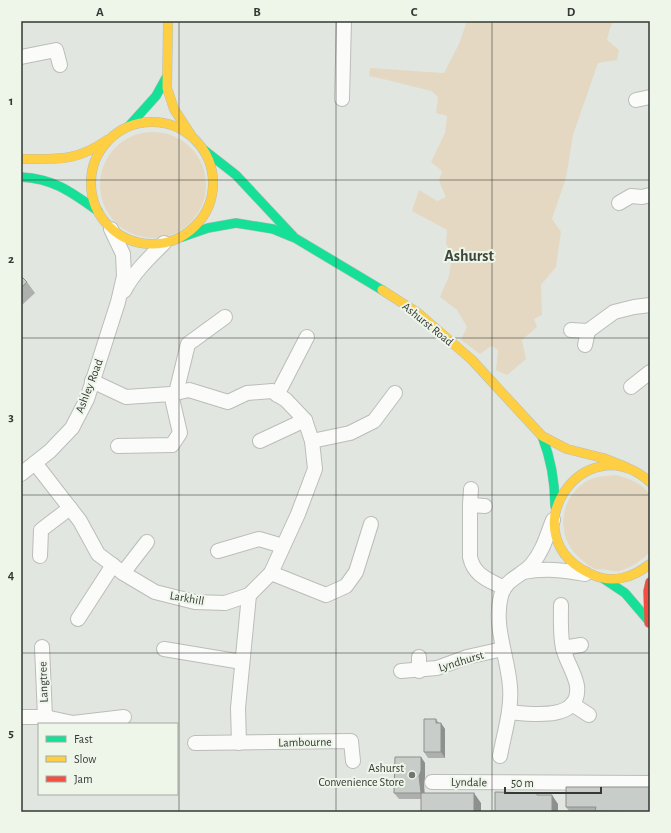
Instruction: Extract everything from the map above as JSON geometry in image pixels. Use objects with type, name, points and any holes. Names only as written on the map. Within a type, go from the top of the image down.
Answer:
[{"type":"street","points":[[168,21],[168,61],[166,78],[168,92],[172,104],[194,138],[204,150],[211,168],[213,188],[208,208],[197,224],[182,237],[164,243],[145,244],[133,241],[111,229],[103,221],[91,193],[92,173],[98,154],[110,139],[119,131],[129,126],[146,122],[163,123],[179,128],[194,138]]},
{"type":"street","points":[[342,100],[344,21]]},
{"type":"street","points":[[21,58],[56,50],[60,65]]},
{"type":"street","points":[[129,126],[156,96],[166,78]]},
{"type":"street","points":[[636,100],[650,96]]},
{"type":"street","points":[[21,158],[61,159],[74,157],[93,149],[110,139]]},
{"type":"street","name":"Ashurst Road","points":[[204,150],[236,175],[278,218],[295,238]]},
{"type":"street","points":[[21,177],[44,179],[61,185],[98,211]]},
{"type":"street","points":[[619,203],[631,196],[642,197],[650,195]]},
{"type":"street","name":"Ashurst Road","points":[[182,237],[208,228],[236,223],[273,229],[295,238],[367,280],[418,313],[472,360],[542,436],[567,449],[603,458],[628,468],[645,476],[650,482]]},
{"type":"street","name":"Ashley Road","points":[[21,474],[50,451],[72,428],[86,399],[118,302],[124,276],[122,254],[111,229]]},
{"type":"street","name":"Ashley Road","points":[[118,302],[130,280],[164,243]]},
{"type":"street","points":[[572,330],[588,331],[614,312],[650,305]]},
{"type":"street","points":[[118,446],[172,445],[180,433],[174,393],[188,344],[225,317]]},
{"type":"street","points":[[585,345],[588,331]]},
{"type":"street","points":[[277,395],[306,337]]},
{"type":"street","points":[[631,387],[650,372]]},
{"type":"street","name":"Larkhill","points":[[34,463],[80,521],[98,554],[118,569],[156,592],[195,602],[225,603],[249,595],[271,573],[298,514],[315,468],[312,441],[305,420],[286,400],[272,391],[246,393],[228,402],[189,390],[174,393],[126,397],[92,381]]},
{"type":"street","points":[[312,441],[350,433],[374,421],[395,393]]},
{"type":"street","points":[[260,441],[305,420]]},
{"type":"street","name":"Ashurst Road","points":[[542,436],[553,466],[555,480],[555,534],[561,551],[572,565],[587,575]]},
{"type":"street","points":[[500,756],[509,712],[511,689],[508,667],[500,632],[499,610],[501,595],[504,588],[515,576],[531,566],[537,558],[562,493],[574,479],[589,469],[608,465],[628,468],[643,466]]},
{"type":"street","points":[[471,489],[471,564],[475,571],[504,588]]},
{"type":"street","points":[[470,505],[485,506]]},
{"type":"street","points":[[40,556],[41,530],[70,508]]},
{"type":"street","points":[[271,573],[326,595],[346,586],[356,572],[371,524]]},
{"type":"street","points":[[218,551],[259,539],[283,546]]},
{"type":"street","points":[[78,619],[118,569],[147,542]]},
{"type":"street","points":[[523,572],[538,569],[551,569],[565,570],[604,579],[622,579],[638,573],[650,564]]},
{"type":"street","points":[[604,579],[625,593],[649,623]]},
{"type":"street","points":[[649,623],[648,591],[650,582]]},
{"type":"street","points":[[239,743],[238,708],[249,595]]},
{"type":"street","points":[[509,712],[539,715],[551,714],[562,711],[572,704],[577,692],[577,686],[563,648],[561,605]]},
{"type":"street","points":[[563,648],[581,644]]},
{"type":"street","name":"Langtree","points":[[42,647],[45,717]]},
{"type":"street","name":"Lyndhurst","points":[[401,671],[419,671],[437,668],[467,657],[503,648]]},
{"type":"street","points":[[164,649],[242,662]]},
{"type":"street","name":"Lyndhurst","points":[[419,656],[419,671]]},
{"type":"street","points":[[572,704],[589,715]]},
{"type":"street","points":[[21,717],[45,717],[73,723],[124,717]]},
{"type":"street","name":"Lambourne","points":[[195,743],[351,741],[353,761]]},
{"type":"street","name":"Lyndale","points":[[432,782],[650,783]]},
{"type":"shaded area","points":[[467,21],[614,21],[610,28],[607,40],[619,50],[617,60],[598,63],[573,135],[566,178],[552,219],[561,232],[556,267],[541,285],[542,315],[534,319],[537,327],[522,340],[526,359],[507,375],[496,370],[498,350],[491,346],[480,354],[461,340],[467,327],[457,310],[440,297],[449,276],[452,255],[446,243],[447,230],[412,211],[419,190],[437,201],[446,197],[439,181],[442,171],[431,162],[445,133],[447,116],[436,113],[438,97],[431,91],[369,76],[370,68],[444,73],[459,44]]},
{"type":"shaded area","points":[[153,132],[173,136],[191,147],[202,165],[206,185],[202,205],[191,223],[173,234],[153,238],[133,234],[115,223],[104,205],[100,185],[104,165],[115,147],[133,136]]},
{"type":"shaded area","points":[[615,475],[635,482],[643,487],[650,495],[650,552],[628,568],[618,571],[596,569],[588,565],[573,551],[567,541],[564,529],[566,506],[572,495],[580,486],[594,478]]},
{"type":"building","points":[[21,276],[27,282],[21,288]]},
{"type":"building","points":[[424,719],[436,719],[436,723],[441,723],[441,752],[424,752]]},
{"type":"building","points":[[395,757],[421,757],[421,771],[419,776],[421,793],[394,793]]},
{"type":"building","points":[[566,787],[650,787],[650,812],[595,811],[596,807],[566,807]]},
{"type":"building","points":[[495,792],[537,793],[537,795],[552,795],[552,812],[495,812]]},
{"type":"building","points":[[421,793],[474,793],[474,812],[421,812]]},
{"type":"traffic: fast","points":[[129,126],[156,96],[166,78]]},
{"type":"traffic: fast","points":[[204,150],[236,175],[293,236]]},
{"type":"traffic: fast","points":[[21,177],[44,180],[71,192],[98,211]]},
{"type":"traffic: fast","points":[[182,237],[208,228],[236,223],[273,229],[295,238],[382,290]]},
{"type":"traffic: fast","points":[[542,436],[552,470],[555,506]]},
{"type":"traffic: fast","points":[[604,579],[625,593],[648,620]]},
{"type":"traffic: slow","points":[[168,21],[167,88],[174,109],[191,135]]},
{"type":"traffic: slow","points":[[152,122],[164,123],[175,127],[186,132],[195,140],[203,149],[208,160],[212,171],[213,183],[212,195],[208,206],[203,217],[195,226],[186,234],[175,239],[164,243],[152,244],[140,243],[129,239],[118,234],[109,226],[101,217],[96,206],[92,195],[91,183],[92,171],[96,160],[101,149],[109,140],[118,132],[129,127],[140,123],[152,122]]},
{"type":"traffic: slow","points":[[21,159],[56,159],[76,156],[107,140]]},
{"type":"traffic: slow","points":[[382,290],[418,313],[472,360],[542,436],[567,449],[603,458],[626,467]]},
{"type":"traffic: slow","points":[[650,482],[625,467],[601,466],[580,475],[564,492],[555,513],[556,536],[568,558],[593,575],[608,579],[623,578],[644,569],[650,564]]},
{"type":"traffic: jam","points":[[649,623],[648,591],[650,582]]},
{"type":"place","name":"Ashurst Convenience Store","points":[[412,775]]},
{"type":"district","name":"Ashurst","points":[[469,256]]}]
